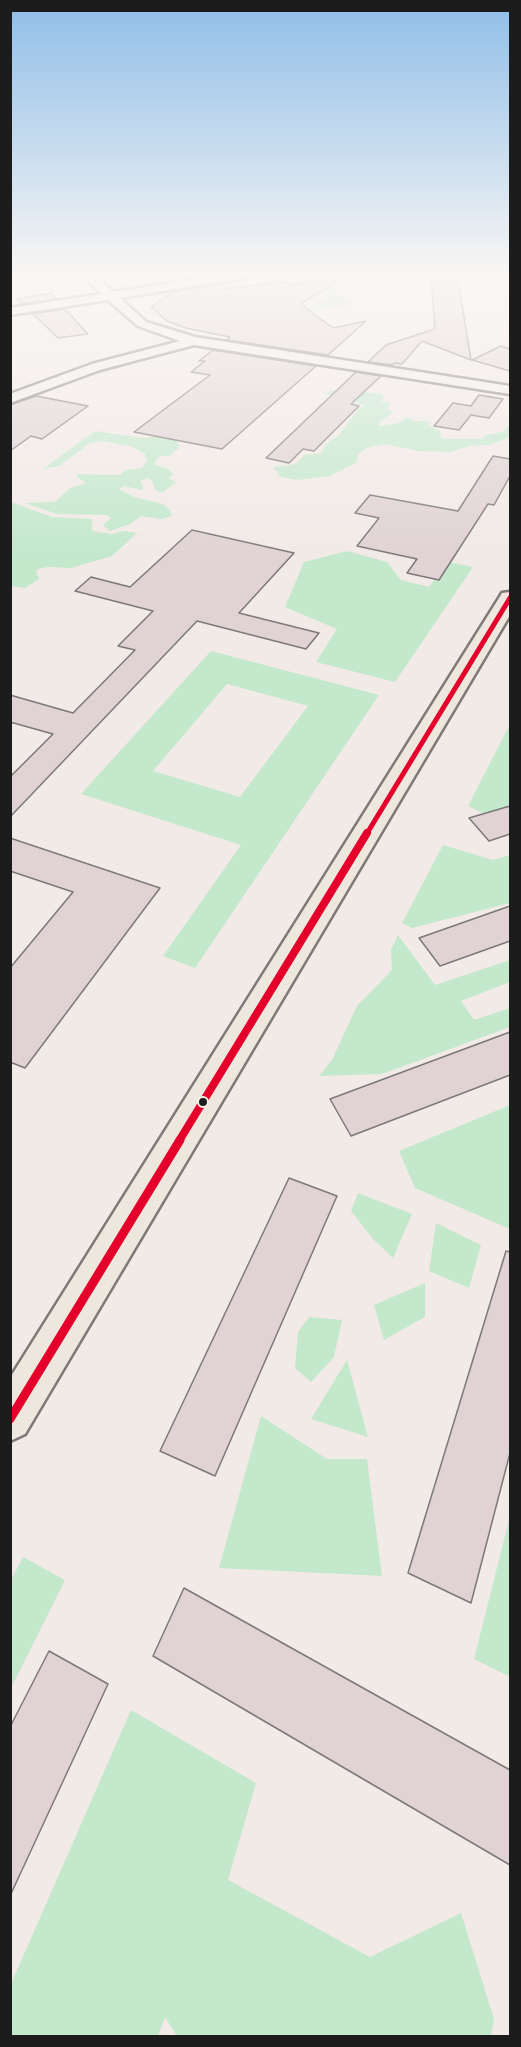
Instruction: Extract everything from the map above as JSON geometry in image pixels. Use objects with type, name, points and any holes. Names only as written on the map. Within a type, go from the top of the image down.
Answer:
[{"type":"main road","points":[[10,1419],[510,598]]},
{"type":"street","points":[[10,399],[95,368]]},
{"type":"street","points":[[365,368],[510,390]]},
{"type":"green space","points":[[342,388],[385,395],[381,401],[390,403],[387,409],[394,412],[379,423],[379,426],[399,423],[407,417],[415,421],[428,421],[429,426],[440,431],[441,438],[482,439],[486,435],[502,432],[510,425],[510,437],[488,445],[470,446],[450,452],[419,451],[385,444],[366,448],[358,455],[356,463],[329,476],[297,480],[277,476],[279,473],[273,469],[275,467],[295,464],[305,455],[321,453],[326,444],[339,435],[358,409],[365,405],[324,393]]},
{"type":"green space","points":[[95,431],[143,438],[163,436],[175,439],[180,447],[169,456],[160,456],[155,465],[169,469],[173,474],[169,478],[176,482],[162,493],[155,490],[153,482],[148,478],[140,481],[142,490],[124,486],[119,489],[134,497],[163,504],[170,510],[172,516],[161,519],[141,516],[130,524],[110,531],[103,525],[111,518],[107,515],[57,514],[25,503],[55,502],[70,488],[86,483],[77,477],[77,474],[119,475],[126,470],[142,468],[147,460],[145,454],[133,447],[103,441],[90,443],[59,466],[43,469]]},
{"type":"green space","points":[[11,502],[52,517],[92,519],[92,530],[97,532],[137,533],[112,556],[71,568],[38,569],[36,571],[39,579],[25,588],[11,586]]},
{"type":"green space","points":[[347,551],[387,562],[401,580],[429,587],[448,562],[473,567],[395,682],[316,662],[337,629],[285,607],[304,562]]},
{"type":"green space","points":[[211,651],[379,695],[195,968],[163,956],[241,845],[81,794]],"holes":[[[227,684],[308,706],[240,797],[153,771]]]},
{"type":"green space","points":[[510,724],[510,807],[483,813],[468,806]]},
{"type":"green space","points":[[443,845],[493,860],[510,855],[510,903],[412,928],[402,923]]},
{"type":"green space","points":[[398,935],[435,985],[510,960],[510,982],[461,1001],[474,1020],[510,1008],[510,1027],[382,1074],[319,1076],[332,1060],[357,1006],[392,970],[391,950]]},
{"type":"green space","points":[[510,1105],[510,1229],[415,1188],[399,1151]]},
{"type":"green space","points":[[358,1193],[412,1214],[393,1258],[373,1239],[351,1211]]},
{"type":"green space","points":[[436,1223],[481,1245],[469,1288],[429,1271]]},
{"type":"green space","points":[[425,1283],[425,1317],[384,1340],[374,1305]]},
{"type":"green space","points":[[309,1317],[342,1320],[334,1357],[311,1382],[295,1368],[298,1332]]},
{"type":"green space","points":[[347,1360],[368,1437],[311,1419]]},
{"type":"green space","points":[[261,1416],[327,1459],[367,1459],[382,1576],[219,1568]]},
{"type":"green space","points":[[510,1516],[510,1677],[474,1659]]},
{"type":"green space","points":[[23,1557],[65,1580],[11,1688],[11,1580]]},
{"type":"green space","points":[[131,1710],[256,1783],[228,1880],[370,1957],[461,1913],[494,2019],[491,2036],[177,2036],[165,2017],[158,2036],[11,2036],[11,1984]]},
{"type":"building","points":[[197,368],[314,368],[222,449],[134,432],[210,375],[191,372]]},
{"type":"building","points":[[356,372],[381,376],[351,404],[359,406],[314,451],[303,449],[289,463],[266,458]]},
{"type":"building","points":[[479,395],[503,399],[489,418],[471,415],[459,430],[434,426],[453,403],[471,406]]},
{"type":"building","points":[[36,396],[88,406],[42,439],[31,436],[10,451],[10,405]]},
{"type":"building","points":[[493,456],[510,459],[510,476],[494,505],[488,504],[439,580],[407,573],[417,559],[357,546],[379,518],[355,513],[370,495],[458,511]]},
{"type":"building","points":[[192,530],[294,553],[239,613],[319,633],[306,649],[197,621],[10,817],[10,777],[53,734],[10,722],[10,695],[73,713],[135,650],[118,646],[153,611],[75,591],[91,577],[130,587]]},
{"type":"building","points":[[510,806],[510,834],[489,841],[469,818]]},
{"type":"building","points":[[10,838],[160,888],[25,1068],[10,1062],[10,968],[73,892],[10,871]]},
{"type":"building","points":[[510,906],[510,941],[440,966],[419,938]]},
{"type":"building","points":[[510,1032],[510,1075],[351,1136],[330,1099]]},
{"type":"building","points":[[289,1178],[337,1196],[215,1476],[160,1451]]},
{"type":"building","points":[[506,1251],[510,1252],[510,1453],[471,1603],[408,1573]]},
{"type":"building","points":[[184,1588],[510,1770],[510,1865],[153,1656]]},
{"type":"building","points":[[49,1651],[108,1684],[10,1896],[10,1727]]},
{"type":"transit line","points":[[10,1419],[510,598]]}]
